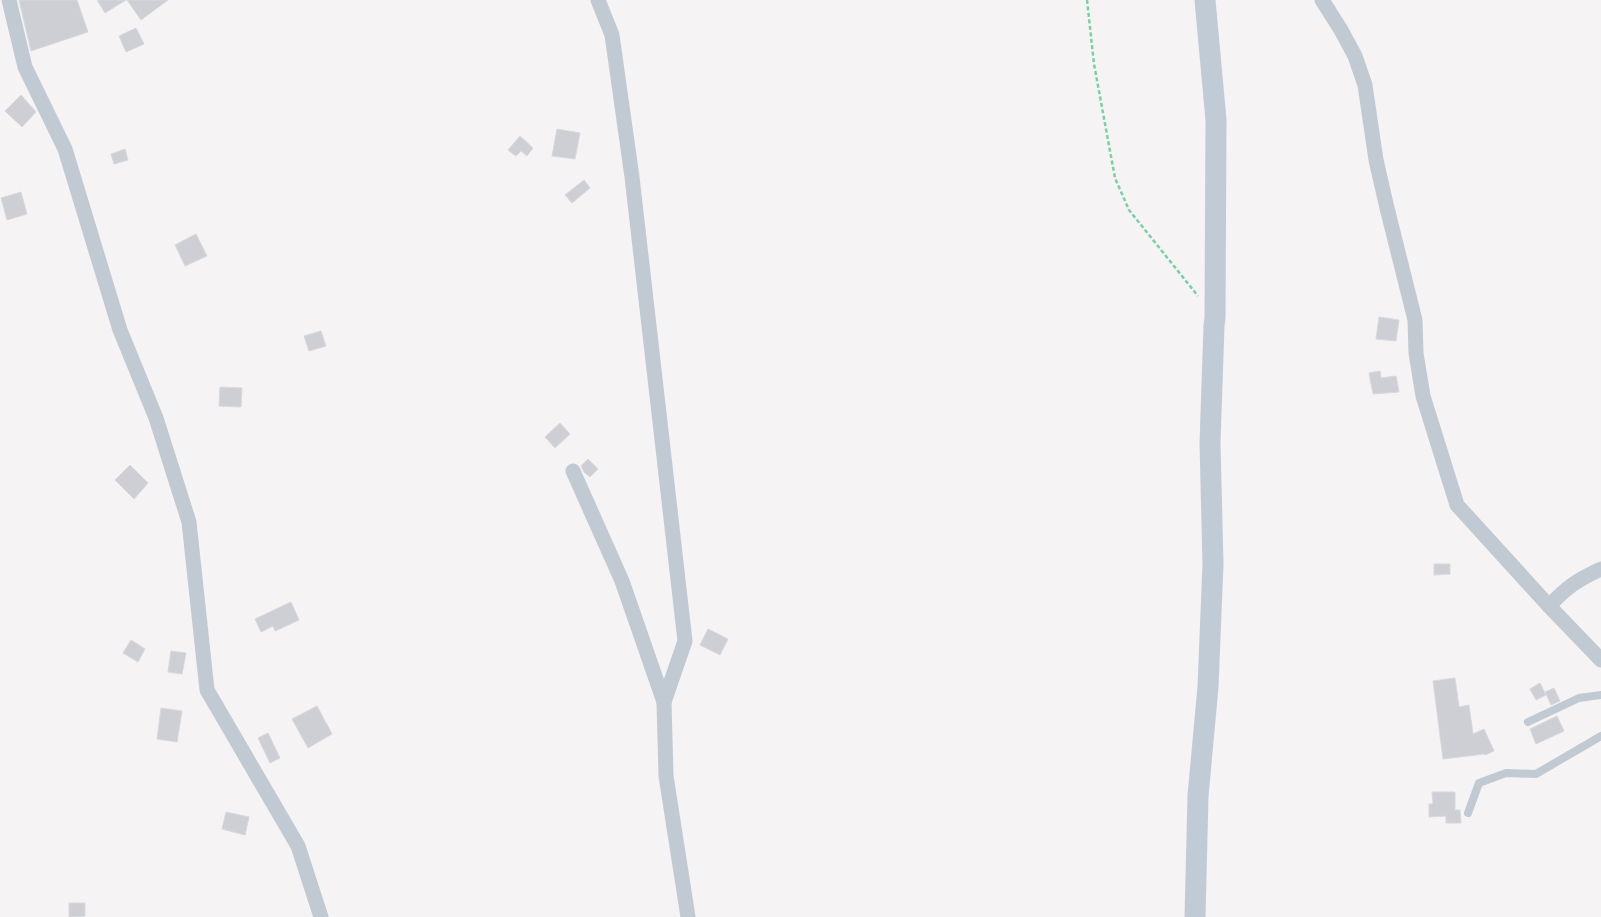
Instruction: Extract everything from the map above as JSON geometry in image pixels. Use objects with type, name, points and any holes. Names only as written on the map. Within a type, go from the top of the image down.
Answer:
[{"type":"street","points":[[9,0],[25,67],[65,149],[120,330],[156,418],[189,522],[207,690],[298,846],[321,917]]},
{"type":"street","points":[[598,0],[612,34],[630,168],[685,641],[664,702]]},
{"type":"street","points":[[1195,917],[1198,796],[1208,687],[1213,564],[1210,443],[1215,317],[1216,120],[1205,0]]},
{"type":"street","points":[[1322,0],[1355,56],[1364,85],[1384,199],[1415,320],[1416,353],[1423,396],[1457,505],[1601,660]]},
{"type":"street","points":[[573,471],[622,581],[664,702],[666,776],[688,917]]},
{"type":"street","points":[[1549,606],[1580,578],[1601,569]]},
{"type":"lane","points":[[1528,722],[1579,698],[1601,695]]},
{"type":"lane","points":[[1468,813],[1479,783],[1506,773],[1536,774],[1601,736]]},
{"type":"path","points":[[1087,0],[1094,64],[1114,178],[1129,210],[1198,297]]},
{"type":"building","points":[[19,0],[77,0],[88,32],[31,51]]},
{"type":"building","points":[[97,0],[126,0],[105,13]]},
{"type":"building","points":[[127,0],[168,0],[141,20]]},
{"type":"building","points":[[136,28],[144,44],[126,52],[119,36]]},
{"type":"building","points":[[21,95],[36,112],[22,127],[5,111]]},
{"type":"building","points":[[557,129],[580,133],[575,159],[552,156]]},
{"type":"building","points":[[520,136],[533,148],[527,156],[521,151],[516,156],[508,150]]},
{"type":"building","points":[[125,149],[128,160],[114,164],[111,154]]},
{"type":"building","points":[[584,180],[590,188],[572,203],[565,195]]},
{"type":"building","points":[[21,192],[27,214],[7,220],[1,198]]},
{"type":"building","points":[[196,234],[207,256],[185,266],[175,245]]},
{"type":"building","points":[[1379,317],[1399,320],[1396,341],[1376,339]]},
{"type":"building","points":[[321,331],[326,346],[309,351],[304,336]]},
{"type":"building","points":[[1380,371],[1381,378],[1396,376],[1399,392],[1373,394],[1369,373]]},
{"type":"building","points":[[220,387],[242,388],[241,407],[219,406]]},
{"type":"building","points":[[560,423],[570,434],[555,448],[545,437]]},
{"type":"building","points":[[588,459],[598,469],[590,477],[581,466]]},
{"type":"building","points":[[130,465],[148,483],[134,499],[115,480]]},
{"type":"building","points":[[1434,564],[1450,564],[1450,574],[1434,575]]},
{"type":"building","points":[[291,602],[299,620],[275,631],[273,626],[261,632],[255,619]]},
{"type":"building","points":[[708,629],[728,639],[720,655],[700,645]]},
{"type":"building","points":[[131,640],[145,649],[138,662],[123,653]]},
{"type":"building","points":[[171,651],[186,653],[182,674],[168,672]]},
{"type":"building","points":[[1455,678],[1459,707],[1469,705],[1473,734],[1484,729],[1494,751],[1485,755],[1443,759],[1433,681]]},
{"type":"building","points":[[1540,683],[1546,695],[1536,700],[1530,689]]},
{"type":"building","points":[[1554,688],[1560,701],[1551,705],[1545,692]]},
{"type":"building","points":[[317,706],[332,734],[308,748],[292,719]]},
{"type":"building","points":[[161,708],[182,711],[177,742],[157,739]]},
{"type":"building","points":[[1557,716],[1564,731],[1536,744],[1530,729]]},
{"type":"building","points":[[268,733],[280,758],[270,763],[258,738]]},
{"type":"building","points":[[1432,792],[1455,792],[1455,810],[1460,810],[1461,823],[1446,823],[1446,816],[1429,817],[1429,804],[1433,804]]},
{"type":"building","points":[[226,812],[249,817],[245,835],[222,829]]},
{"type":"building","points":[[69,903],[85,903],[85,916],[69,917]]}]
